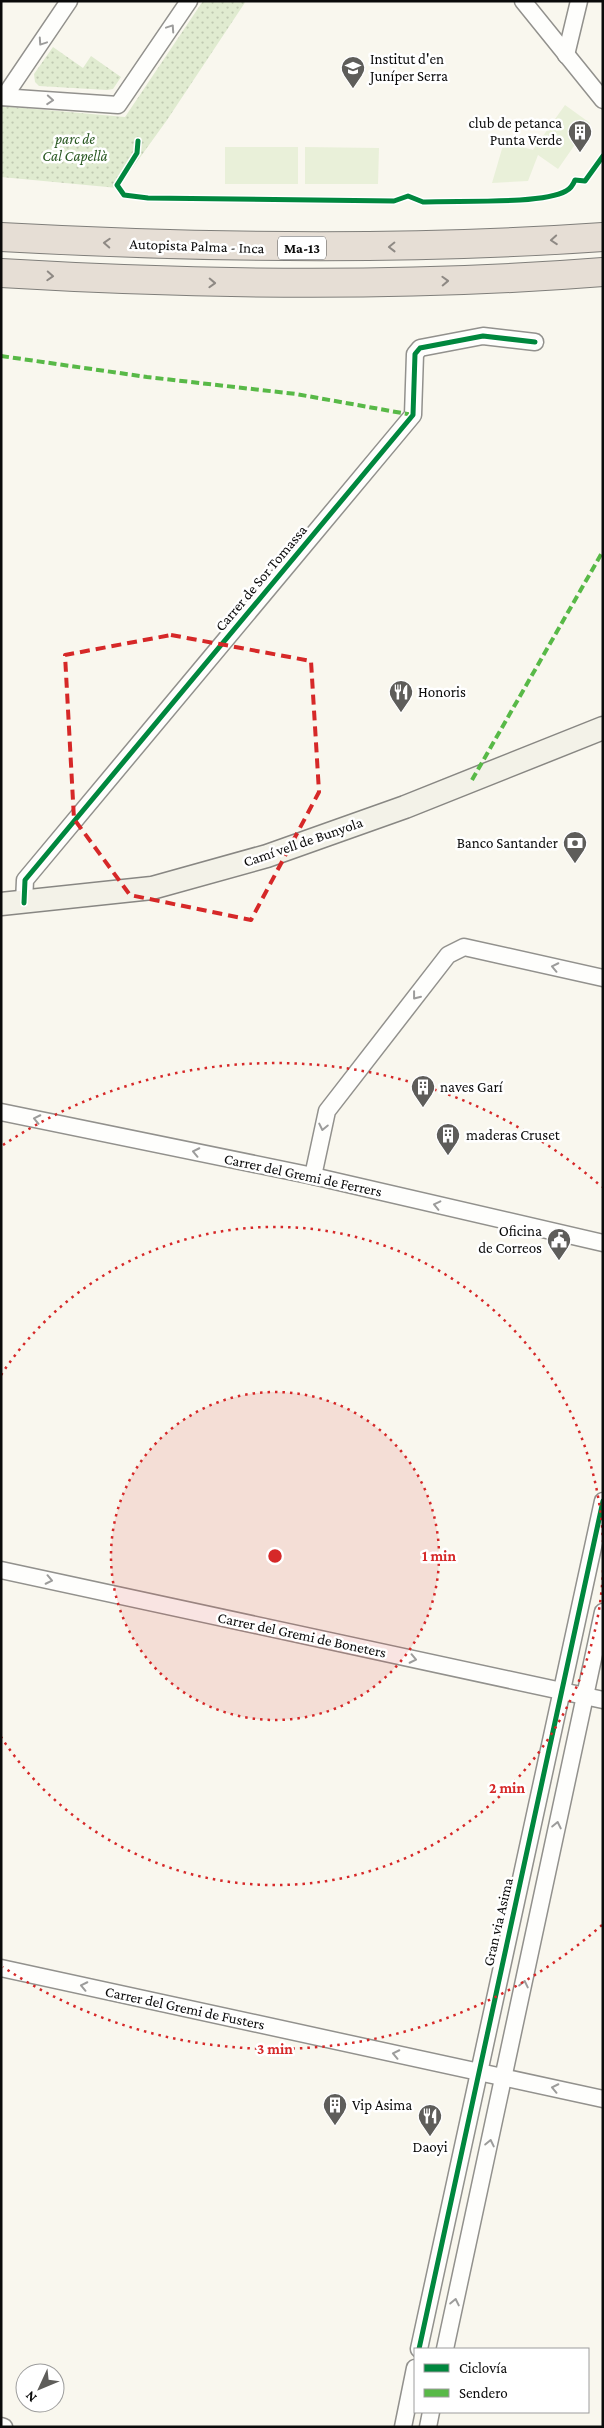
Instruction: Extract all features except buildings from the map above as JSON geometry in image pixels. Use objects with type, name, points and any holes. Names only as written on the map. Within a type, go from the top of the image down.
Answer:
[{"type":"highway","name":"Autopista Palma - Inca","points":[[1,237],[146,245],[280,248],[480,244],[603,237]]},
{"type":"highway","points":[[1,274],[230,284],[337,284],[536,278],[603,272]]},
{"type":"main road","name":"Camí vell de Bunyola","points":[[9,908],[152,888],[267,856],[405,807],[600,730]]},
{"type":"street","points":[[3,97],[69,1]]},
{"type":"street","points":[[3,97],[118,105],[189,1]]},
{"type":"street","points":[[523,1],[603,100]]},
{"type":"street","points":[[566,55],[579,1]]},
{"type":"street","name":"Carrer de Sor Tomassa","points":[[9,908],[25,880],[413,414],[415,354],[420,348],[483,336],[535,342]]},
{"type":"street","points":[[313,1176],[327,1111],[448,955],[464,947],[603,978]]},
{"type":"street","name":"Carrer del Gremi de Ferrers","points":[[1,1112],[313,1176],[603,1243]]},
{"type":"street","name":"Gran via Asima","points":[[419,2348],[603,1501]]},
{"type":"street","name":"Carrer del Gremi de Boneters","points":[[1,1570],[603,1700]]},
{"type":"street","points":[[445,2348],[603,1612]]},
{"type":"street","name":"Carrer del Gremi de Fusters","points":[[1,1968],[603,2098]]},
{"type":"street","points":[[403,2427],[414,2373]]},
{"type":"street","points":[[428,2427],[431,2413]]},
{"type":"highlighted area","points":[[171,635],[311,661],[319,792],[251,920],[130,895],[74,819],[65,655]]},
{"type":"green space","name":"parc de Cal Capellà","points":[[203,1],[246,1],[167,120],[118,188],[1,177],[1,106],[125,117]]},
{"type":"green space","points":[[53,47],[83,68],[91,56],[121,77],[113,89],[107,90],[39,86],[35,82],[34,74]]},
{"type":"green space","points":[[565,105],[590,123],[558,169],[538,155],[528,181],[492,183],[504,142],[533,150]]},
{"type":"green space","points":[[225,147],[298,147],[298,184],[225,184]]},
{"type":"green space","points":[[305,147],[379,148],[378,184],[305,184]]},
{"type":"marked path","points":[[1,356],[147,377],[296,394],[413,415]]},
{"type":"marked path","points":[[472,780],[603,551]]},
{"type":"cycle path","points":[[138,141],[137,153],[117,185],[124,195],[148,198],[394,201],[408,196],[423,202],[518,200],[538,198],[566,191],[575,180],[585,181],[603,156]]},
{"type":"cycle path","points":[[24,903],[25,880],[413,415],[415,354],[420,348],[483,336],[535,342]]},
{"type":"cycle path","points":[[419,2348],[603,1501]]},
{"type":"place","name":"Institut d'en Juníper Serra","points":[[353,89]]},
{"type":"place","name":"club de petanca Punta Verde","points":[[580,153]]},
{"type":"place","name":"Honoris","points":[[401,713]]},
{"type":"place","name":"Banco Santander","points":[[575,864]]},
{"type":"place","name":"naves Garí","points":[[423,1108]]},
{"type":"place","name":"maderas Cruset","points":[[448,1156]]},
{"type":"place","name":"Oficina de Correos","points":[[559,1261]]},
{"type":"place","name":"Vip Asima","points":[[335,2126]]},
{"type":"place","name":"Daoyi","points":[[430,2137]]}]
